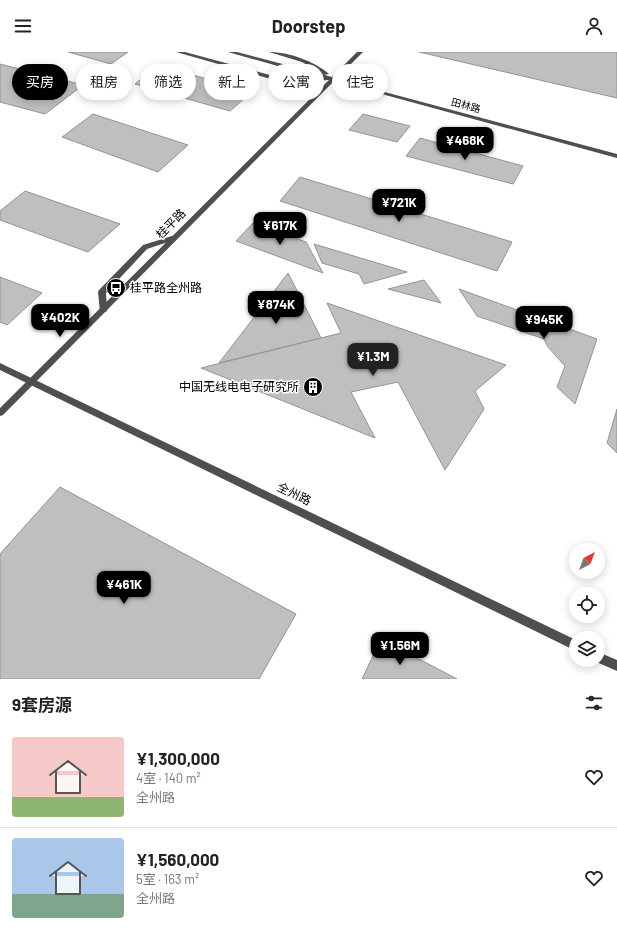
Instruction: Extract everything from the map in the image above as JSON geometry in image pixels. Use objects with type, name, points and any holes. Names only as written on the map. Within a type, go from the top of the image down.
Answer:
[{"type":"street","name":"田林路","points":[[179,52],[281,80],[332,78]]},
{"type":"street","name":"田林路","points":[[231,52],[332,77]]},
{"type":"street","name":"田林路","points":[[272,52],[304,60],[332,77]]},
{"type":"street","name":"桂平路","points":[[348,64],[360,52]]},
{"type":"street","name":"桂平路","points":[[0,413],[332,80]]},
{"type":"street","name":"田林路","points":[[388,93],[617,156]]},
{"type":"street","points":[[103,310],[102,292],[145,247],[175,237]]},
{"type":"street","name":"全州路","points":[[0,366],[569,643]]},
{"type":"street","points":[[605,660],[617,666]]},
{"type":"building","points":[[68,52],[128,52],[111,64]]},
{"type":"building","points":[[419,52],[617,52],[617,98]]},
{"type":"building","points":[[0,64],[12,67],[12,100],[63,100],[45,114],[0,102]]},
{"type":"building","points":[[196,76],[204,78],[204,100],[243,100],[230,111],[191,100],[196,100]]},
{"type":"building","points":[[140,80],[140,85],[135,84]]},
{"type":"building","points":[[68,81],[76,83],[76,90],[68,96]]},
{"type":"building","points":[[93,114],[188,145],[158,172],[62,137]]},
{"type":"building","points":[[363,114],[410,126],[397,142],[349,130]]},
{"type":"building","points":[[420,138],[523,166],[513,184],[406,156]]},
{"type":"building","points":[[300,177],[512,242],[497,271],[280,201]]},
{"type":"building","points":[[25,191],[120,224],[88,252],[0,220],[0,211]]},
{"type":"building","points":[[253,223],[306,242],[323,273],[236,241]]},
{"type":"building","points":[[314,244],[407,272],[364,284],[359,274],[322,263]]},
{"type":"building","points":[[288,273],[321,338],[219,363]]},
{"type":"building","points":[[0,277],[42,293],[7,325],[0,322]]},
{"type":"building","points":[[424,280],[441,303],[388,289]]},
{"type":"building","points":[[459,289],[597,339],[575,404],[557,387],[565,366],[548,347],[544,339],[477,316]]},
{"type":"building","name":"中国无线电电子研究所","points":[[327,303],[506,365],[475,391],[484,409],[445,470],[398,382],[351,392],[375,438],[201,368],[341,333]]},
{"type":"building","points":[[617,409],[617,453],[607,443]]},
{"type":"building","points":[[60,487],[296,614],[259,679],[0,679],[0,554]]},
{"type":"building","points":[[381,639],[457,679],[362,679]]},
{"type":"place","name":"桂平路全州路","points":[[116,288]]},
{"type":"place","name":"中国无线电电子研究所","points":[[313,387]]}]
